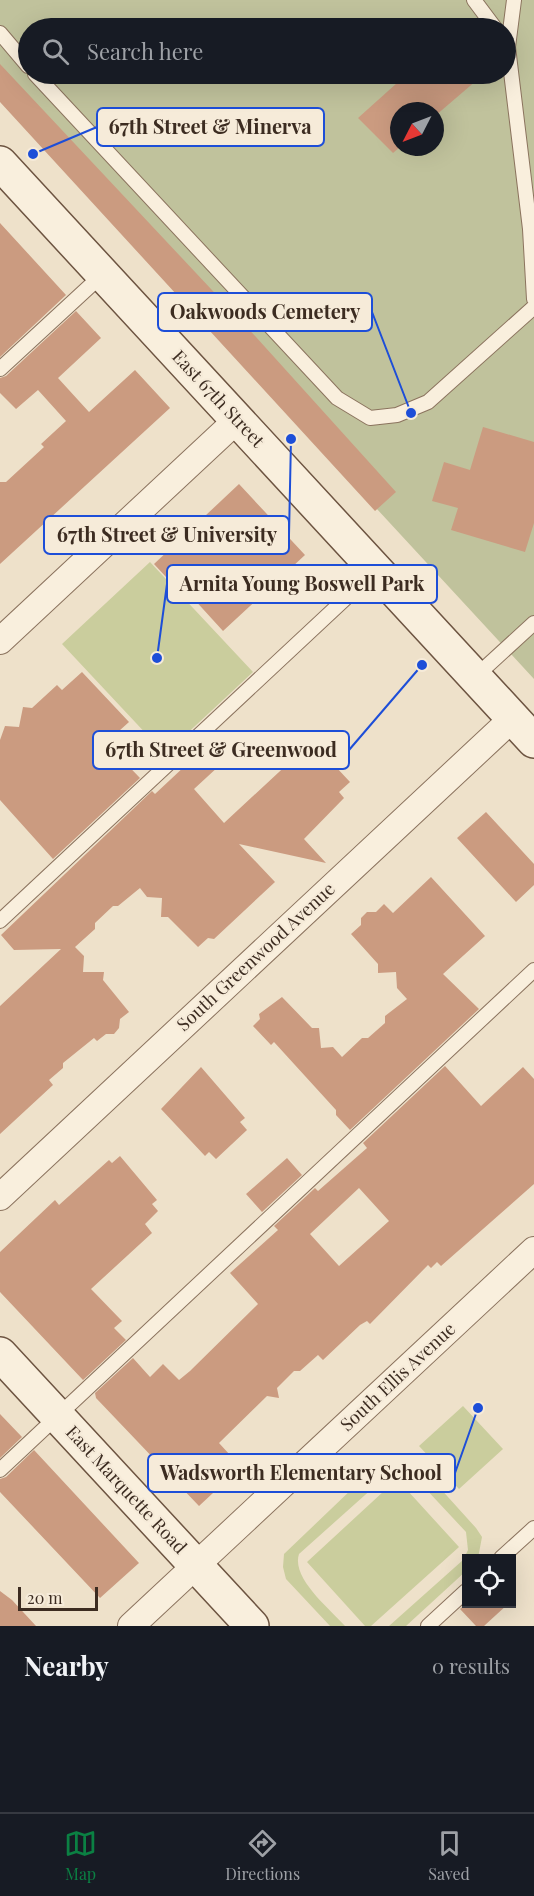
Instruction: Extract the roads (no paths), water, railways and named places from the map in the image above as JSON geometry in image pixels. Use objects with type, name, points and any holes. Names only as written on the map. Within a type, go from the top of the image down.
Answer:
[{"type":"street","name":"East 67th Street","points":[[0,163],[523,729]]},
{"type":"street","points":[[0,642],[237,420]]},
{"type":"street","name":"South Greenwood Avenue","points":[[0,1197],[523,729]]},
{"type":"street","name":"South Ellis Avenue","points":[[131,1626],[534,1250]]},
{"type":"street","name":"East Marquette Road","points":[[0,1354],[252,1626]]},
{"type":"lane","points":[[474,0],[488,18]]},
{"type":"lane","points":[[511,18],[514,0]]},
{"type":"lane","points":[[0,33],[18,54]]},
{"type":"lane","points":[[44,84],[337,398],[370,418],[397,415],[428,402],[534,307]]},
{"type":"lane","points":[[512,84],[530,229],[534,300]]},
{"type":"lane","points":[[0,369],[103,274]]},
{"type":"lane","points":[[0,921],[376,570]]},
{"type":"lane","points":[[475,677],[534,623]]},
{"type":"lane","points":[[0,1470],[534,970]]},
{"type":"lane","points":[[505,1554],[534,1528]]},
{"type":"lane","points":[[429,1626],[462,1595]]},
{"type":"place","name":"67th Street & Minerva","points":[[33,154]]},
{"type":"place","name":"Oakwoods Cemetery","points":[[411,413]]},
{"type":"place","name":"67th Street & University","points":[[291,439]]},
{"type":"place","name":"Arnita Young Boswell Park","points":[[157,658]]},
{"type":"place","name":"67th Street & Greenwood","points":[[422,665]]},
{"type":"place","name":"Wadsworth Elementary School","points":[[478,1408]]}]
